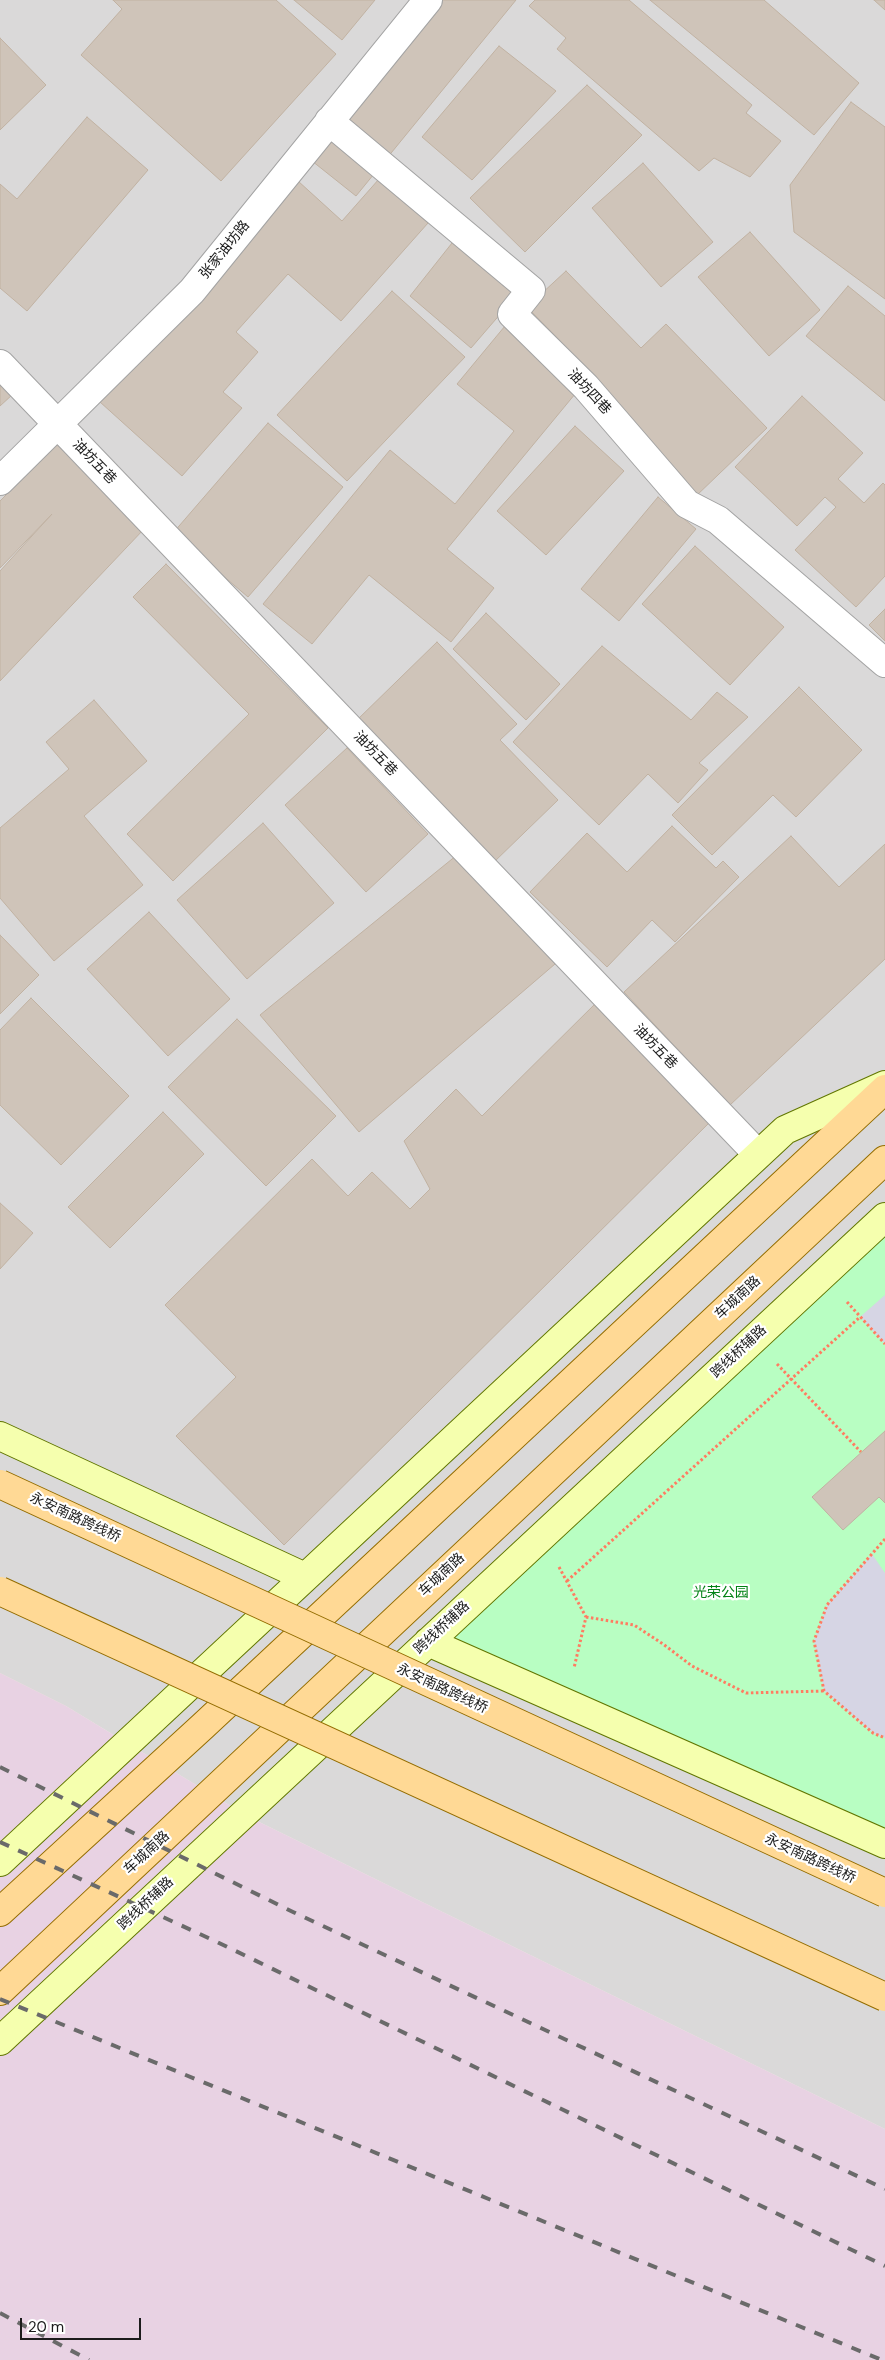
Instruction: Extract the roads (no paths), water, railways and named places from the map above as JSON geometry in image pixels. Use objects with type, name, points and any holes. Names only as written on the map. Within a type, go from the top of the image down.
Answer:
[{"type":"main road","points":[[0,1912],[203,1726],[885,1089]]},
{"type":"main road","name":"车城南路","points":[[0,1991],[885,1160]]},
{"type":"main road","name":"永安南路跨线桥","points":[[0,1484],[885,1893]]},
{"type":"main road","points":[[0,1591],[885,1997]]},
{"type":"street","name":"张家油坊路","points":[[0,481],[192,291],[428,0]]},
{"type":"street","name":"油坊四巷","points":[[329,121],[531,290],[512,314],[586,387],[687,504],[718,520],[885,663]]},
{"type":"street","name":"油坊五巷","points":[[0,364],[749,1145]]},
{"type":"street","points":[[0,1862],[785,1130],[885,1085]]},
{"type":"street","name":"跨线桥辅路","points":[[0,2041],[885,1217]]},
{"type":"street","points":[[0,1436],[305,1578]]},
{"type":"street","points":[[428,1642],[885,1844]]},
{"type":"railway","points":[[0,1767],[293,1912],[885,2189]]},
{"type":"railway","points":[[0,1842],[215,1941],[885,2266]]},
{"type":"railway","points":[[0,1999],[882,2360]]},
{"type":"railway","points":[[0,2313],[89,2360]]},
{"type":"park label","name":"光荣公园","points":[[721,1593]]}]
